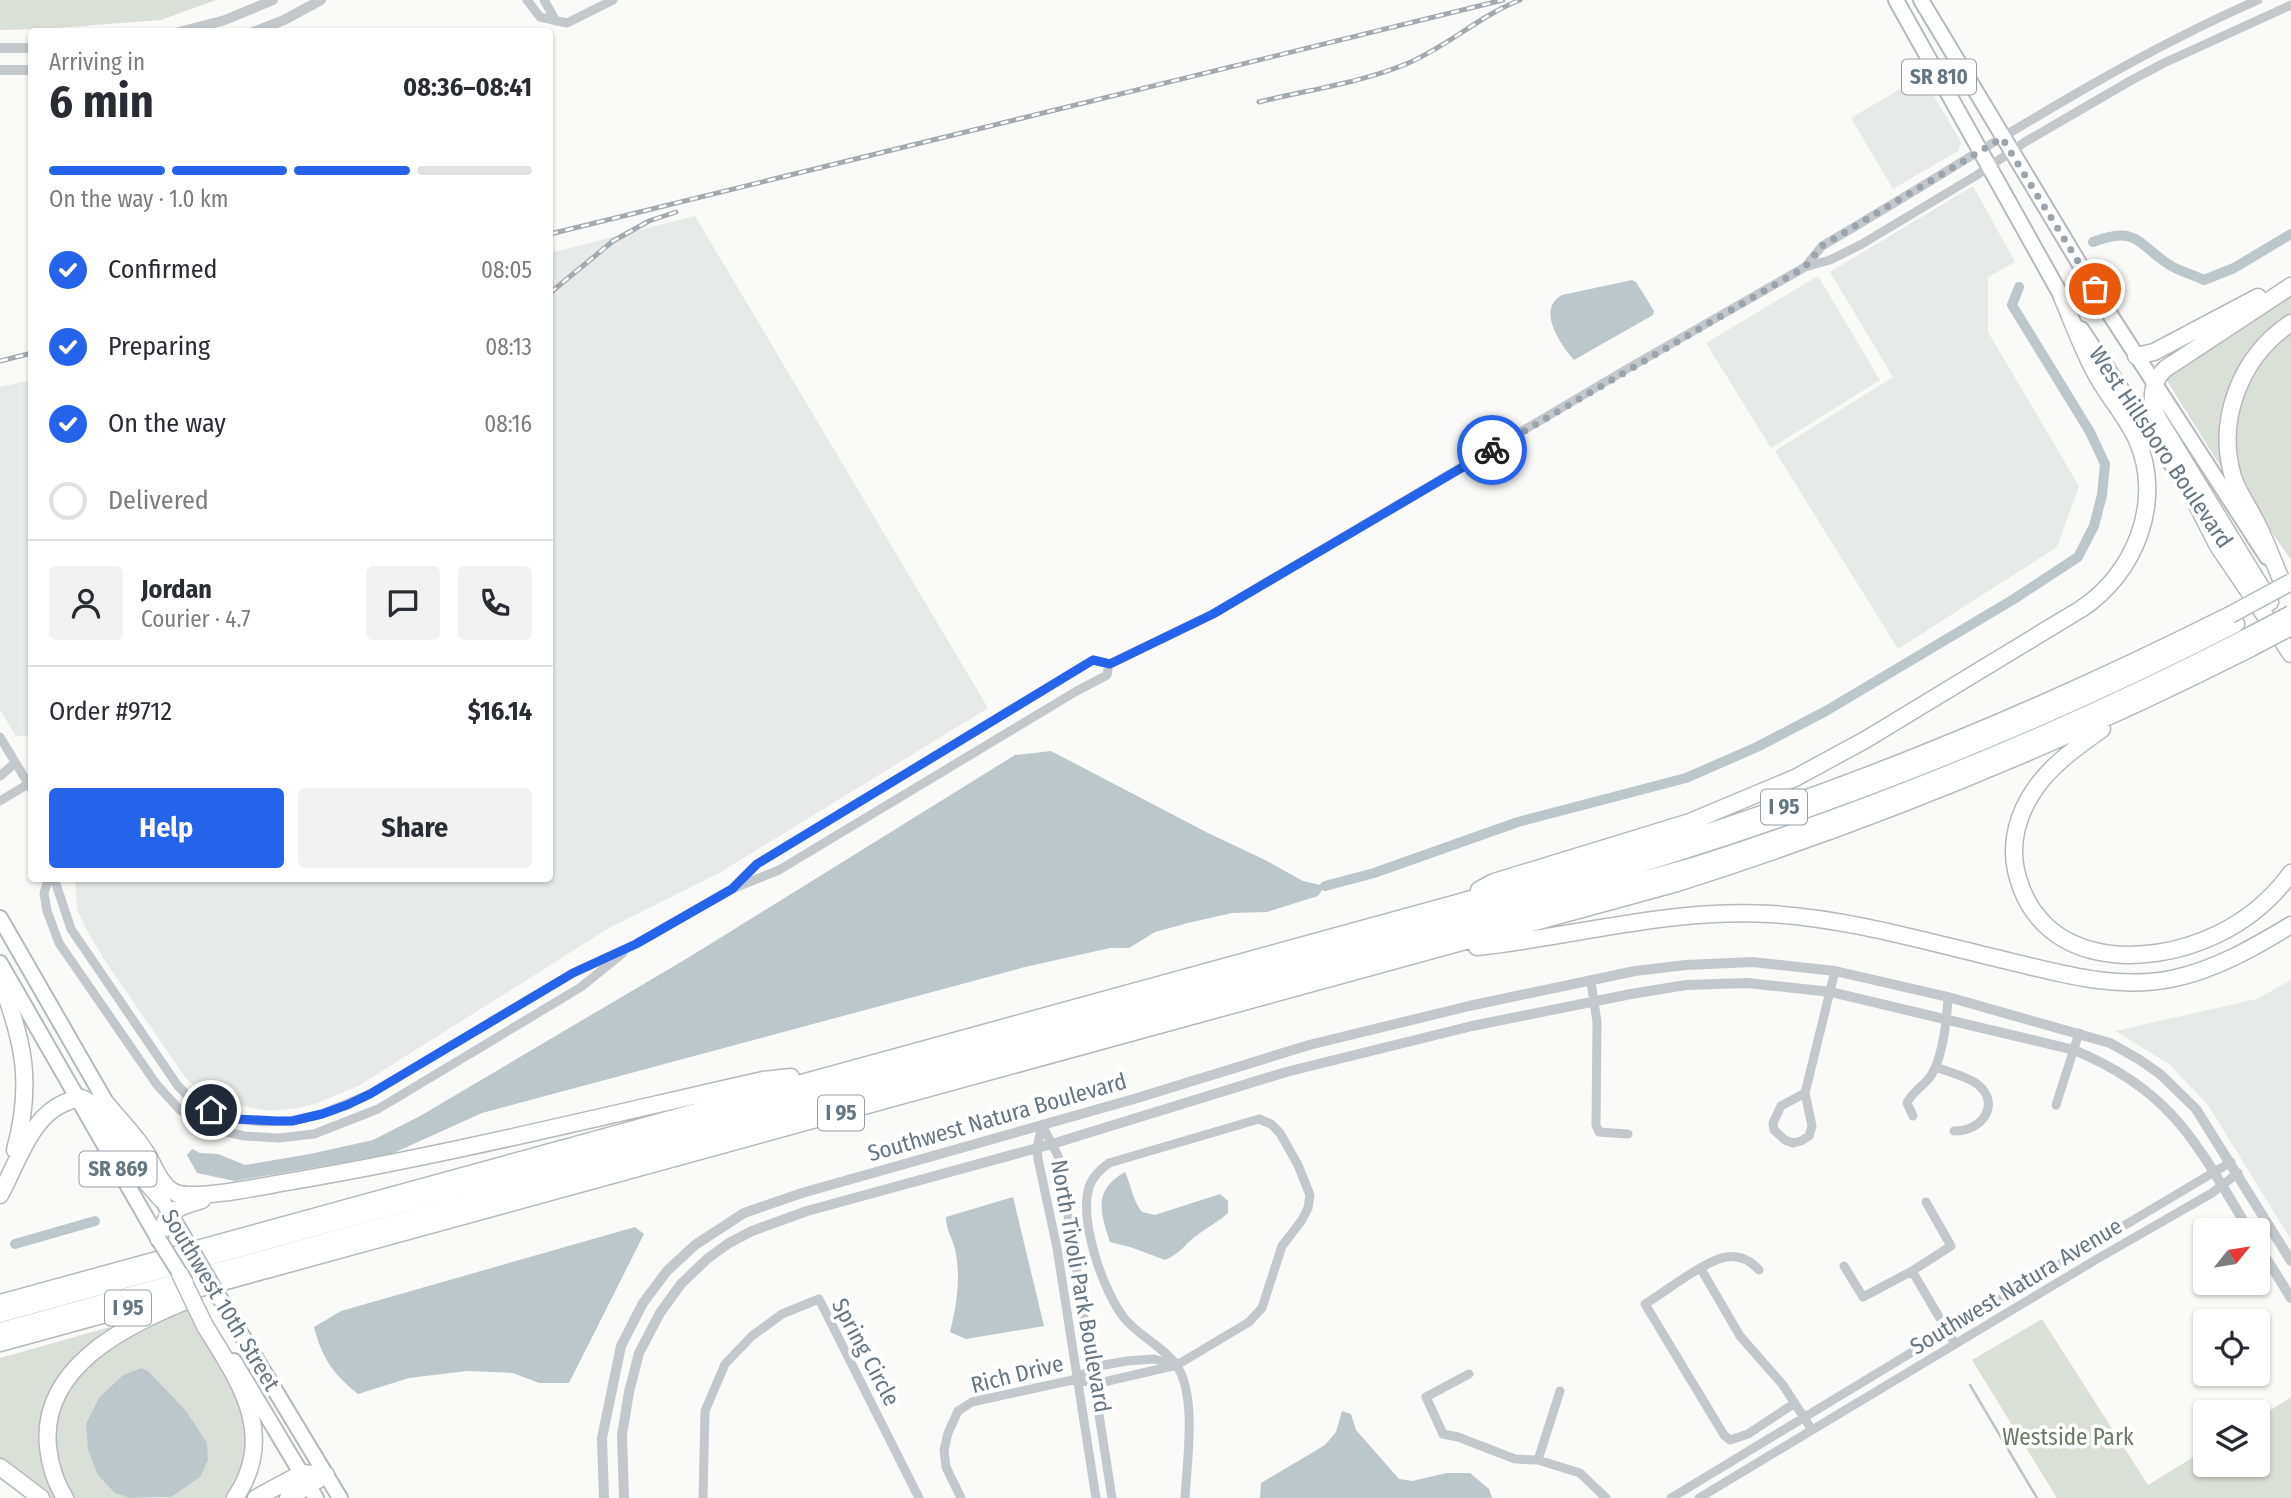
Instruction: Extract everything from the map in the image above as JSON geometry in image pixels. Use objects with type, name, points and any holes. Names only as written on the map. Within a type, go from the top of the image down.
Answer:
[{"type":"highway","points":[[2136,356],[2154,352],[2291,280]]},
{"type":"highway","points":[[2264,600],[2159,420],[2153,402],[2158,377],[2165,369],[2291,286]]},
{"type":"highway","points":[[1442,908],[1494,882],[1690,822],[1795,778],[1865,740],[2081,609],[2098,596],[2126,564],[2138,537],[2146,507],[2146,468],[2134,433],[2096,374],[2062,297]]},
{"type":"highway","points":[[2288,578],[2236,486],[2229,458],[2227,433],[2233,400],[2244,372],[2267,343],[2291,323]]},
{"type":"highway","points":[[2195,500],[2218,547],[2291,654]]},
{"type":"highway","name":"I 95","points":[[0,1303],[1675,843],[1859,780],[2041,706],[2233,620],[2264,600],[2288,578]]},
{"type":"highway","points":[[0,1314],[1583,881],[1702,846],[1831,802],[1958,753],[2125,679],[2233,620],[2291,594]]},
{"type":"highway","points":[[0,1331],[1690,867],[1839,817],[1971,766],[2248,643],[2291,614]]},
{"type":"highway","name":"I 95","points":[[0,1343],[1666,886],[1809,839],[1972,778],[2133,707],[2248,643],[2289,630]]},
{"type":"highway","points":[[2133,707],[2057,763],[2035,789],[2021,816],[2014,845],[2017,874],[2028,902],[2044,924],[2067,941],[2098,953],[2124,955],[2165,952],[2190,946],[2227,929],[2264,903],[2291,873]]},
{"type":"highway","points":[[1426,953],[1529,942],[1664,917],[1727,913],[1772,914],[1851,924],[2085,979],[2141,983],[2208,969],[2291,925]]},
{"type":"highway","points":[[0,979],[21,1042],[25,1081],[22,1123],[8,1180]]},
{"type":"highway","points":[[167,1210],[224,1193],[442,1153],[763,1080],[835,1073]]},
{"type":"highway","points":[[0,1195],[25,1142],[39,1123],[61,1104],[78,1099],[89,1100],[95,1105],[126,1159],[167,1210]]},
{"type":"highway","points":[[105,1102],[144,1150],[162,1181],[172,1191],[184,1195],[224,1193]]},
{"type":"highway","points":[[159,1240],[167,1210]]},
{"type":"highway","points":[[65,1498],[51,1465],[48,1426],[54,1402],[78,1366],[114,1336],[145,1318],[256,1273]]},
{"type":"highway","points":[[180,1274],[242,1388],[253,1422],[252,1462],[246,1480],[235,1498]]},
{"type":"highway","points":[[0,1467],[40,1498]]},
{"type":"highway","points":[[288,1498],[326,1475]]},
{"type":"highway","points":[[256,1498],[309,1486]]},
{"type":"main road","name":"West Hillsboro Boulevard","points":[[1895,0],[2099,358],[2264,600],[2289,630]]},
{"type":"main road","name":"West Hillsboro Boulevard","points":[[1921,0],[2002,138],[2155,386],[2288,578],[2291,594]]},
{"type":"main road","name":"Southwest 10th Street","points":[[0,918],[167,1210],[340,1498]]},
{"type":"main road","name":"Southwest 10th Street","points":[[0,963],[180,1274]]},
{"type":"main road","name":"Southwest 10th Street","points":[[208,1325],[309,1486]]},
{"type":"street","points":[[194,28],[225,20],[272,0]]},
{"type":"street","points":[[263,28],[321,0]]},
{"type":"street","points":[[527,0],[540,17],[567,23],[613,0]]},
{"type":"street","points":[[544,0],[556,22]]},
{"type":"street","points":[[1805,267],[1822,246],[2122,66],[2180,35],[2258,0]]},
{"type":"street","points":[[732,889],[757,864],[1093,660],[1110,664],[1213,614],[1805,267],[1830,260],[1862,244],[2011,152],[2164,63],[2291,5]]},
{"type":"street","points":[[0,48],[28,48]]},
{"type":"street","points":[[0,70],[28,70]]},
{"type":"street","points":[[53,882],[71,929],[178,1086],[190,1098],[211,1110],[236,1119],[292,1121],[322,1114],[370,1094],[573,973],[636,944],[732,889],[779,870],[1107,675],[1110,664]]},
{"type":"street","points":[[0,737],[28,784]]},
{"type":"street","points":[[0,776],[15,763]]},
{"type":"street","points":[[0,801],[28,788]]},
{"type":"street","points":[[50,882],[44,893],[55,935],[157,1085],[180,1110],[195,1120],[227,1133],[253,1138],[314,1134],[378,1109],[581,987],[636,944]]},
{"type":"street","name":"Southwest Natura Boulevard","points":[[604,1498],[602,1438],[621,1346],[643,1303],[667,1271],[695,1245],[744,1213],[802,1193],[1351,1034],[1635,971],[1752,962],[1835,971],[1948,997],[2079,1032],[2110,1043],[2140,1059],[2160,1074],[2196,1109],[2291,1261]]},
{"type":"street","points":[[1805,1093],[1781,1106],[1773,1123],[1774,1130],[1793,1143],[1809,1136],[1812,1126],[1805,1093],[1835,971]]},
{"type":"street","points":[[1591,982],[1597,1022],[1596,1125],[1600,1132],[1628,1134]]},
{"type":"street","name":"Southwest Natura Boulevard","points":[[624,1498],[622,1435],[639,1353],[660,1313],[681,1284],[707,1259],[751,1231],[807,1211],[1052,1144],[1286,1072],[1472,1026],[1686,985],[1747,983],[1831,992],[2074,1050],[2107,1064],[2161,1102],[2190,1133],[2242,1218]]},
{"type":"street","points":[[1913,1116],[1908,1103],[1912,1094],[1930,1077],[1936,1067],[1947,1019],[1948,997]]},
{"type":"street","points":[[2056,1105],[2079,1032]]},
{"type":"street","points":[[1936,1067],[1975,1082],[1986,1097],[1988,1108],[1983,1119],[1966,1132],[1954,1131]]},
{"type":"street","points":[[1095,1384],[1177,1365],[1249,1322],[1262,1308],[1282,1246],[1308,1208],[1310,1195],[1298,1165],[1280,1133],[1271,1124],[1259,1119],[1109,1163],[1097,1173],[1090,1185],[1086,1203],[1094,1251],[1105,1289],[1125,1320],[1177,1365],[1188,1397],[1185,1498]]},
{"type":"street","name":"North Tivoli Park Boulevard","points":[[1042,1125],[1059,1158],[1112,1498]]},
{"type":"street","name":"North Tivoli Park Boulevard","points":[[1042,1125],[1037,1148],[1065,1299],[1096,1498]]},
{"type":"street","name":"Southwest Natura Avenue","points":[[1671,1498],[2231,1162]]},
{"type":"street","name":"Southwest Natura Avenue","points":[[1699,1498],[2222,1186],[2238,1173]]},
{"type":"street","points":[[1844,1266],[1863,1297],[1951,1246],[1926,1202]]},
{"type":"street","points":[[2162,1203],[2170,1217]]},
{"type":"street","points":[[1053,1230],[1070,1227]]},
{"type":"street","points":[[1759,1270],[1745,1258],[1724,1257],[1646,1304],[1724,1435],[1730,1440],[1738,1439],[1795,1404]]},
{"type":"street","points":[[2270,1264],[2291,1297]]},
{"type":"street","points":[[1701,1269],[1740,1336],[1783,1385],[1812,1430]]},
{"type":"street","points":[[1912,1271],[1955,1345]]},
{"type":"street","points":[[1065,1299],[1081,1297]]},
{"type":"street","name":"Spring Circle","points":[[703,1498],[705,1411],[725,1364],[751,1336],[782,1314],[819,1299],[919,1498]]},
{"type":"street","points":[[1077,1379],[1093,1367],[1154,1359],[1177,1365]]},
{"type":"street","points":[[1469,1374],[1426,1397],[1443,1434],[1515,1458],[1538,1460],[1580,1473],[1606,1498]]},
{"type":"street","name":"Rich Drive","points":[[961,1498],[946,1467],[944,1450],[958,1411],[972,1402],[1077,1379],[1095,1384]]},
{"type":"street","points":[[1538,1460],[1560,1391]]},
{"type":"shaded area","points":[[1922,76],[1961,142],[1958,151],[1893,189],[1851,118]]},
{"type":"shaded area","points":[[1973,186],[2015,262],[1988,277],[1988,332],[2079,486],[2057,547],[1898,649],[1775,451],[1893,377],[1830,272]]},
{"type":"shaded area","points":[[695,216],[988,708],[721,872],[609,928],[360,1085],[318,1103],[298,1108],[270,1111],[221,1102],[194,1086],[185,1077],[106,962],[77,909],[75,882],[553,882],[553,252]]},
{"type":"shaded area","points":[[1818,276],[1880,380],[1771,448],[1706,343]]},
{"type":"shaded area","points":[[1632,280],[1636,282],[1654,311],[1653,315],[1574,360],[1553,327],[1551,309],[1554,301],[1562,295]]},
{"type":"shaded area","points":[[28,381],[28,735],[16,736],[0,710],[0,387]]},
{"type":"shaded area","points":[[1051,751],[1303,881],[1325,886],[1318,896],[1267,912],[1232,913],[1188,923],[1155,932],[1129,948],[1110,948],[1025,967],[482,1113],[389,1155],[235,1181],[197,1173],[187,1155],[192,1149],[200,1153],[218,1154],[245,1165],[373,1140],[420,1116],[686,959],[1015,755]]},
{"type":"shaded area","points":[[2291,980],[2291,1240],[2208,1105],[2169,1064],[2115,1031],[2257,999]]},
{"type":"shaded area","points":[[1125,1172],[1142,1212],[1155,1215],[1220,1194],[1228,1201],[1228,1213],[1165,1260],[1110,1242],[1102,1202],[1108,1186]]},
{"type":"shaded area","points":[[1013,1197],[1044,1326],[966,1339],[950,1332],[958,1270],[946,1217]]},
{"type":"shaded area","points":[[635,1227],[644,1234],[569,1383],[539,1383],[513,1373],[467,1371],[409,1378],[358,1394],[335,1372],[321,1348],[314,1327],[341,1311]]},
{"type":"shaded area","points":[[142,1368],[186,1411],[207,1443],[208,1460],[200,1477],[171,1497],[130,1498],[115,1493],[98,1475],[88,1450],[86,1424],[99,1398],[123,1375]]},
{"type":"shaded area","points":[[1342,1411],[1351,1414],[1356,1430],[1399,1479],[1412,1481],[1447,1473],[1470,1473],[1489,1489],[1492,1498],[1260,1498],[1261,1483],[1325,1445],[1336,1432]]},
{"type":"green space","points":[[0,0],[216,0],[161,20],[0,30]]},
{"type":"green space","points":[[2291,294],[2291,313],[2260,336],[2233,379],[2221,417],[2224,428],[2224,472],[2164,376]]},
{"type":"green space","points":[[2291,327],[2291,560],[2253,505],[2244,486],[2232,424],[2249,373]]},
{"type":"green space","points":[[190,1310],[232,1384],[246,1425],[248,1445],[245,1464],[229,1498],[165,1498],[171,1497],[115,1493],[130,1498],[73,1498],[60,1469],[54,1437],[57,1413],[67,1392],[82,1372],[101,1354],[123,1339]]},
{"type":"green space","name":"Westside Park","points":[[2042,1319],[2148,1485],[2193,1457],[2193,1477],[2270,1477],[2270,1410],[2291,1397],[2291,1498],[2057,1498],[1972,1360]]},
{"type":"green space","points":[[117,1325],[50,1402],[57,1498],[48,1498],[0,1462],[0,1358]]},
{"type":"waterway","points":[[2093,242],[2108,237],[2130,237],[2138,240],[2173,267],[2204,280],[2234,268],[2291,234]]},
{"type":"waterway","points":[[1325,886],[1374,873],[1518,822],[1686,778],[1757,747],[1826,711],[2014,599],[2078,557],[2094,526],[2102,495],[2105,464],[2090,432],[2012,305],[2019,287]]},
{"type":"waterway","points":[[15,1244],[95,1221]]},
{"type":"waterway","points":[[1970,1385],[2037,1498]]},
{"type":"railway","points":[[553,233],[1503,0]]},
{"type":"railway","points":[[1259,102],[1352,81],[1406,64],[1520,0]]},
{"type":"railway","points":[[553,291],[613,241],[649,221],[676,212]]},
{"type":"railway","points":[[0,361],[28,354]]},
{"type":"way so far","points":[[1492,450],[1805,267],[1822,246],[2002,138],[2095,289]]},
{"type":"route","points":[[211,1110],[236,1119],[292,1121],[322,1114],[370,1094],[573,973],[636,944],[732,889],[757,864],[1093,660],[1110,664],[1213,614],[1492,450]]}]
